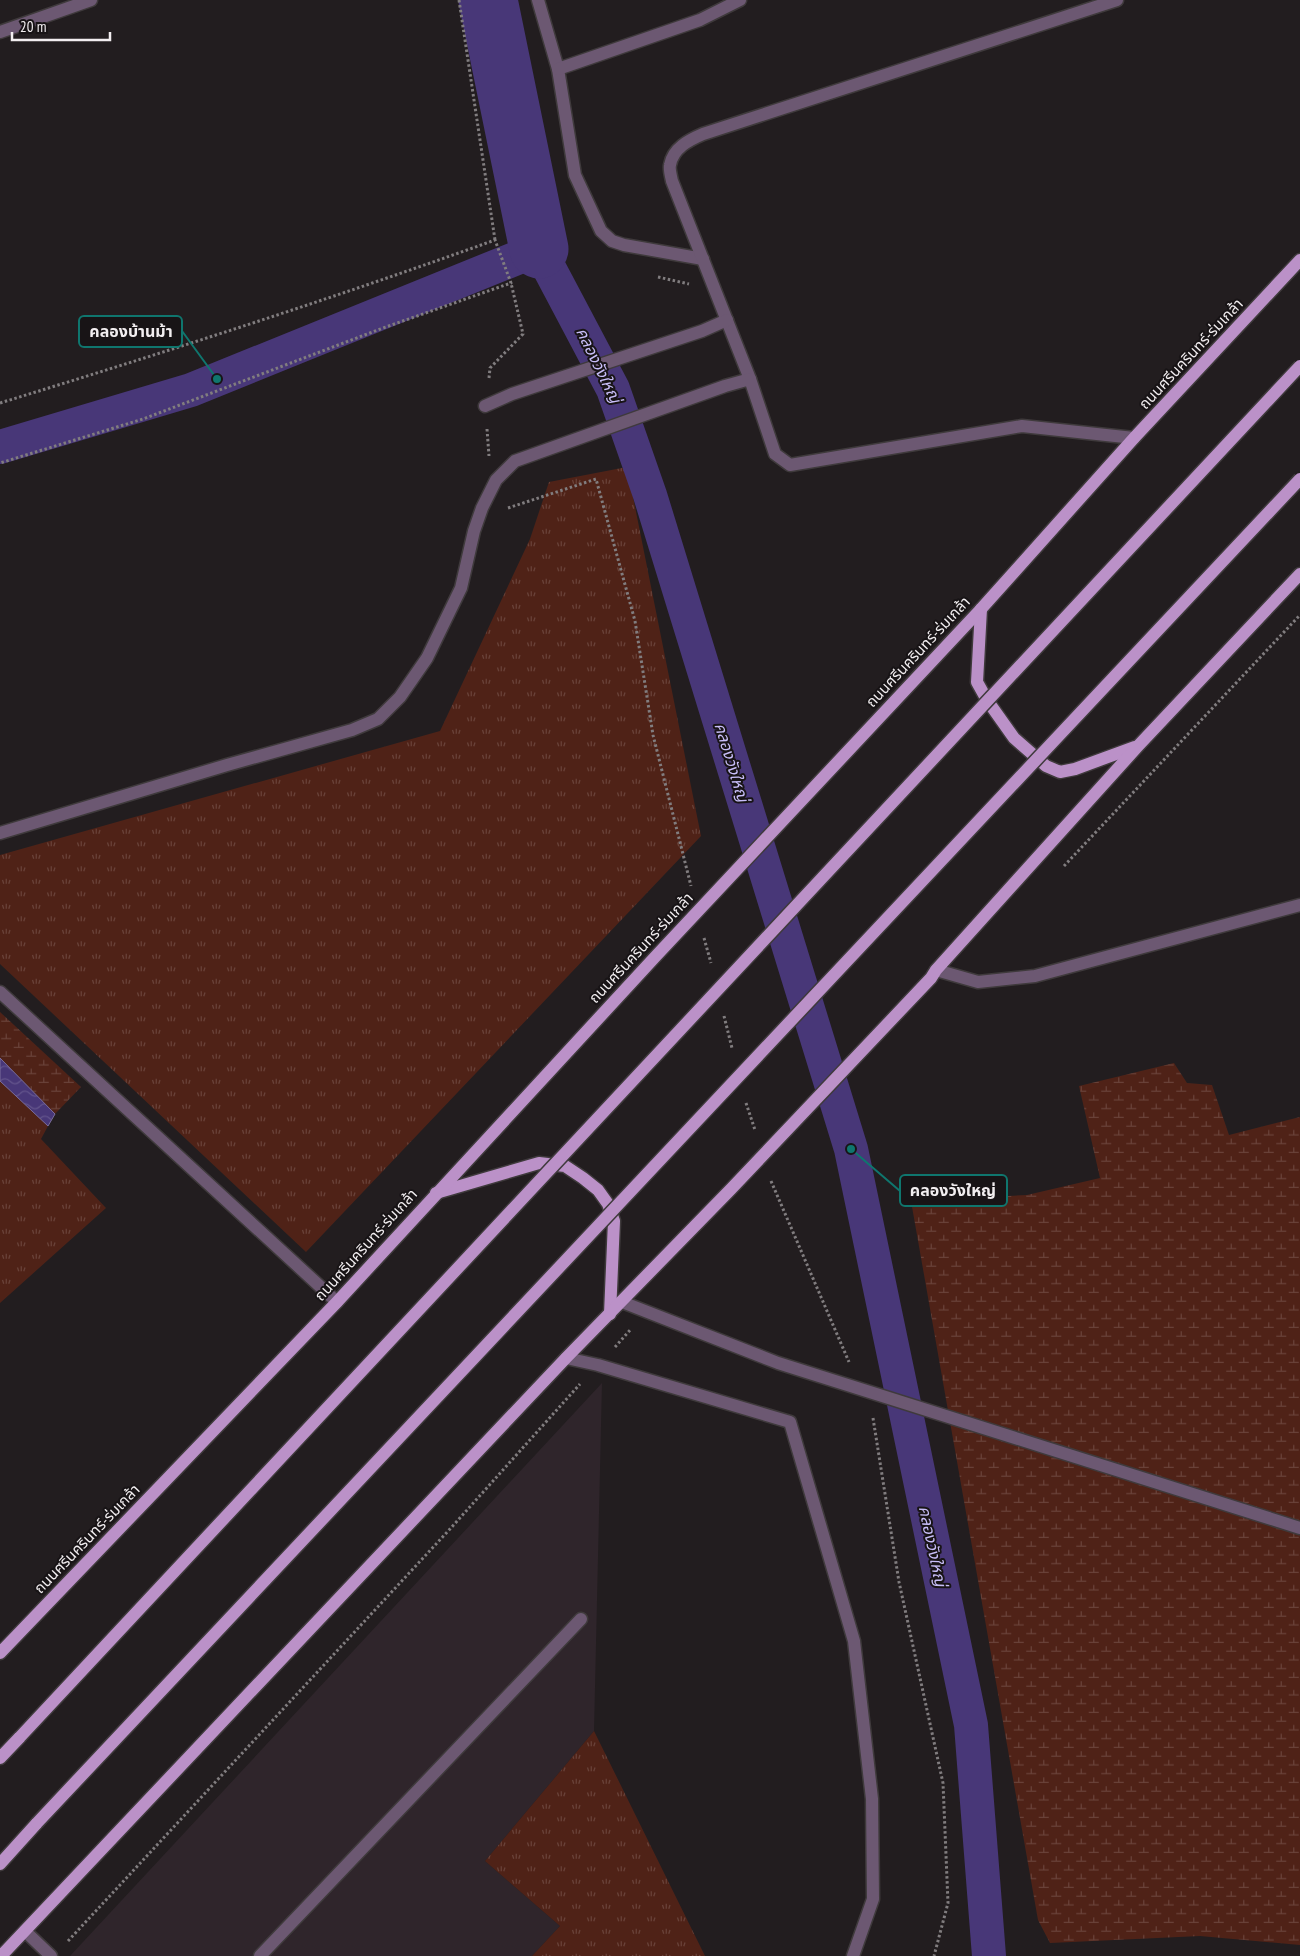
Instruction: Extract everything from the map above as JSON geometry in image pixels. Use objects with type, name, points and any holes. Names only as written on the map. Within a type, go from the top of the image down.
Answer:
[{"type":"main road","name":"ถนนศรีนครินทร์-ร่มเกล้า","points":[[0,1653],[337,1302],[655,957],[981,609],[1134,438],[1300,260]]},
{"type":"main road","points":[[0,1758],[1300,366]]},
{"type":"main road","points":[[0,1864],[1300,479]]},
{"type":"main road","points":[[1,1956],[566,1358],[731,1189],[934,974],[1138,746],[1300,574]]},
{"type":"main road","points":[[981,609],[977,682],[987,700],[1014,738],[1046,766],[1060,772],[1067,771],[1138,746]]},
{"type":"main road","points":[[436,1193],[540,1163],[565,1166],[583,1178],[598,1190],[608,1204],[614,1220],[610,1314]]},
{"type":"street","points":[[0,32],[91,0]]},
{"type":"street","points":[[538,0],[558,69],[575,175],[601,231],[612,241],[624,245],[702,259]]},
{"type":"street","points":[[558,69],[700,20],[740,0]]},
{"type":"street","points":[[1117,0],[703,134],[688,140],[676,151],[669,166],[672,181],[750,379],[775,454],[790,465],[1022,426],[1134,438]]},
{"type":"street","points":[[486,406],[512,394],[702,331],[727,320]]},
{"type":"street","points":[[0,833],[227,765],[352,730],[378,719],[400,697],[427,658],[461,588],[474,531],[482,508],[496,480],[515,461],[725,386],[750,379]]},
{"type":"street","points":[[934,974],[978,982],[1035,976],[1300,905]]},
{"type":"street","points":[[0,992],[337,1302]]},
{"type":"street","points":[[622,1302],[778,1363],[1300,1528]]},
{"type":"street","points":[[566,1358],[598,1365],[790,1422],[854,1641],[872,1799],[873,1899],[853,1956]]},
{"type":"street","points":[[260,1956],[581,1619]]},
{"type":"street","points":[[25,1931],[51,1956]]},
{"type":"path","points":[[459,0],[495,240],[511,283],[523,334],[490,368],[486,406],[488,455],[506,509],[596,479],[635,621],[653,735],[692,889]]},
{"type":"path","points":[[0,403],[399,275],[495,240]]},
{"type":"path","points":[[651,276],[714,289]]},
{"type":"path","points":[[0,463],[143,419],[383,328],[511,283]]},
{"type":"path","points":[[1062,868],[1300,616]]},
{"type":"path","points":[[704,937],[712,966]]},
{"type":"path","points":[[724,1014],[734,1052]]},
{"type":"path","points":[[746,1100],[757,1138]]},
{"type":"path","points":[[769,1175],[775,1193],[852,1370]]},
{"type":"path","points":[[67,1942],[647,1312]]},
{"type":"path","points":[[872,1414],[899,1582],[943,1783],[943,1829],[948,1903],[934,1956]]},
{"type":"shaded area","points":[[602,1383],[594,1731],[485,1861],[560,1926],[532,1956],[70,1956]]},
{"type":"green space","points":[[627,467],[701,836],[306,1252],[0,964],[0,855],[440,731],[530,539],[549,482]]},
{"type":"green space","points":[[0,1012],[81,1087],[55,1114],[0,1058]]},
{"type":"green space","points":[[1174,1063],[1187,1083],[1212,1085],[1229,1135],[1300,1117],[1300,1945],[1200,1936],[1050,1943],[1038,1920],[911,1201],[1027,1195],[1100,1178],[1079,1086]]},
{"type":"green space","points":[[0,1081],[48,1126],[41,1139],[106,1208],[0,1303]]},
{"type":"green space","points":[[594,1731],[705,1956],[532,1956],[560,1926],[485,1861]]},
{"type":"water","points":[[0,1058],[55,1114],[48,1126],[0,1081]]},
{"type":"waterway","name":"คลองวังใหญ่","points":[[488,0],[539,249]]},
{"type":"waterway","name":"คลองวังใหญ่","points":[[0,447],[191,390],[539,249],[613,389],[650,495],[851,1149],[971,1725],[989,1956]]},
{"type":"place","name":"คลองบ้านม้า","points":[[217,379]]},
{"type":"place","name":"คลองวังใหญ่","points":[[851,1149]]}]
